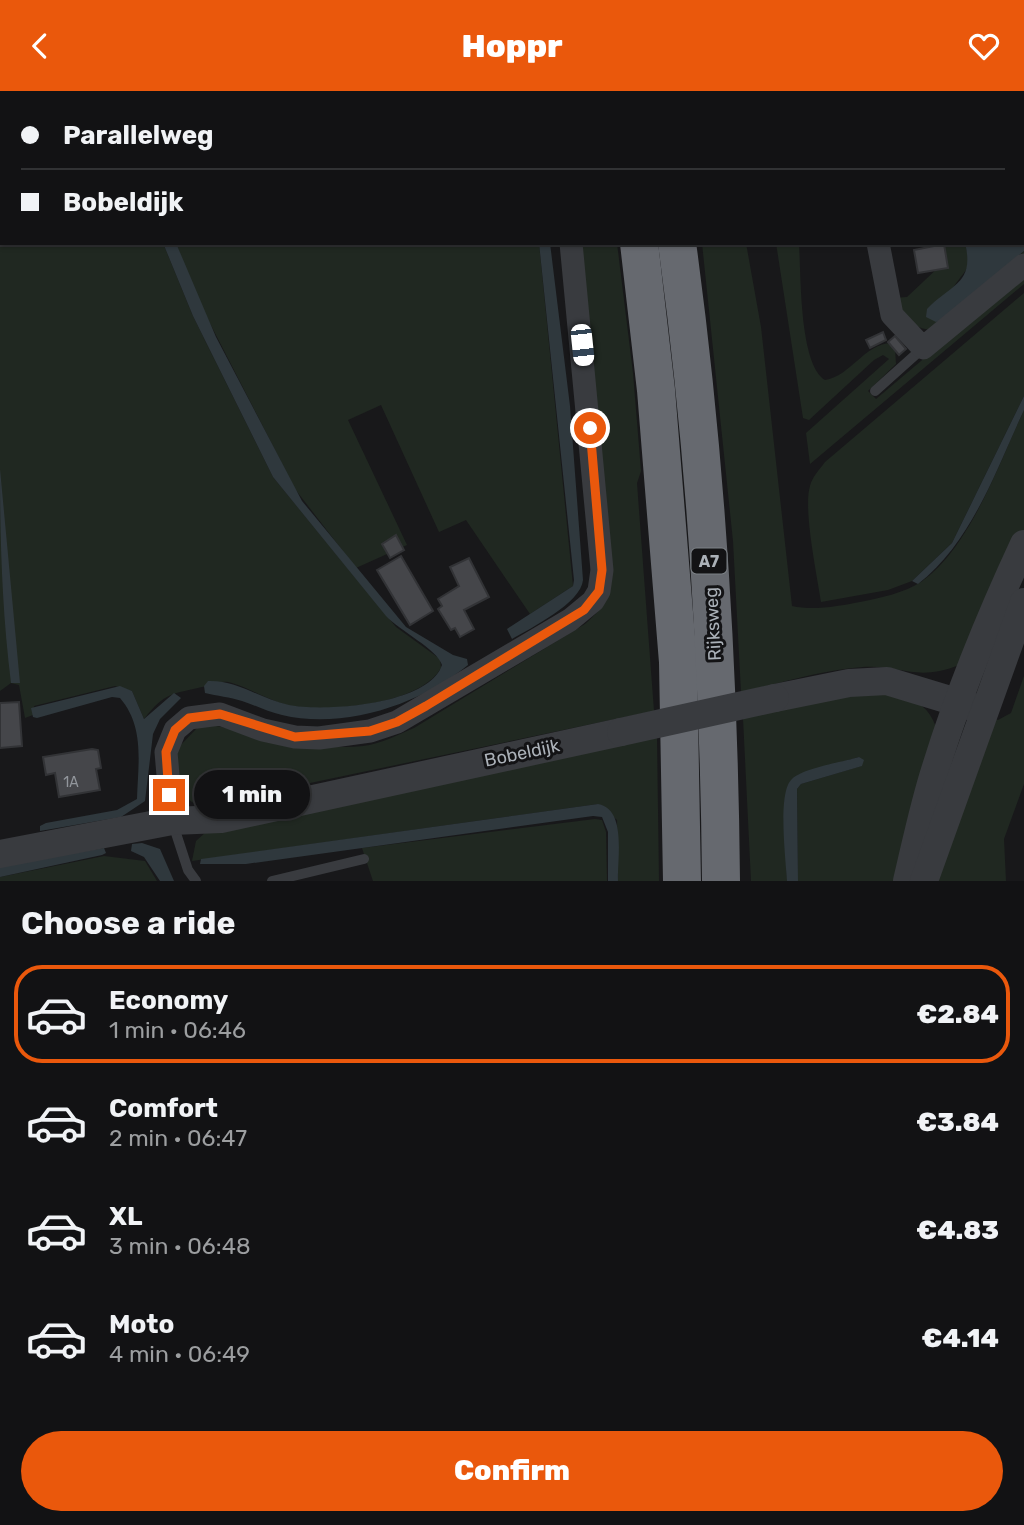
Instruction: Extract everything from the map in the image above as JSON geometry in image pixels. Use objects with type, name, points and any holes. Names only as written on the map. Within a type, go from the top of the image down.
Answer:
[{"type":"highway","name":"Rijksweg","points":[[639,245],[656,390],[678,662],[682,881]]},
{"type":"highway","name":"Rijksweg","points":[[677,245],[690,343],[715,625],[721,881]]},
{"type":"street","points":[[172,821],[166,752],[175,730],[189,718],[220,714],[295,737],[370,731],[397,722],[426,706],[570,620],[593,601],[599,591],[601,555],[571,245]]},
{"type":"street","points":[[878,245],[892,315],[923,348],[1024,265]]},
{"type":"street","points":[[923,881],[971,706],[981,637],[1024,544]]},
{"type":"street","points":[[906,881],[935,769],[971,706],[1024,602]]},
{"type":"street","name":"Bobeldijk","points":[[0,854],[172,821],[221,819],[775,698],[872,680],[898,682],[971,706]]},
{"type":"lane","points":[[875,391],[923,348]]},
{"type":"lane","points":[[172,821],[188,870],[196,881]]},
{"type":"lane","points":[[272,881],[365,859]]},
{"type":"shaded area","points":[[0,245],[164,245],[193,316],[273,477],[396,627],[440,659],[441,668],[430,681],[395,698],[328,708],[292,706],[232,683],[220,682],[170,695],[144,719],[132,691],[115,686],[34,706],[33,715],[25,718],[19,685],[11,683],[0,691]]},
{"type":"shaded area","points":[[164,245],[177,245],[216,337],[302,501],[406,627],[453,655],[467,659],[468,665],[449,679],[405,702],[356,716],[331,719],[282,715],[205,693],[204,686],[208,681],[219,681],[289,705],[349,706],[374,703],[418,689],[433,678],[442,665],[433,653],[386,616],[273,477],[193,316]]},
{"type":"shaded area","points":[[177,245],[539,245],[573,586],[530,614],[466,520],[439,532],[381,405],[348,420],[407,545],[356,568],[295,489],[197,298]]},
{"type":"shaded area","points":[[539,245],[550,245],[570,406],[583,580],[580,589],[565,606],[512,639],[507,629],[573,586]]},
{"type":"shaded area","points":[[577,245],[617,245],[633,373],[641,471],[637,483],[654,711],[200,806],[192,802],[182,790],[178,775],[177,749],[197,728],[212,725],[287,741],[344,747],[376,743],[414,728],[585,624],[599,611],[607,597],[612,564]]},
{"type":"shaded area","points":[[702,245],[746,245],[761,327],[792,606],[817,608],[852,604],[892,595],[921,582],[938,567],[969,527],[1024,410],[1024,531],[959,665],[920,673],[863,667],[817,674],[741,692],[733,541]]},
{"type":"shaded area","points":[[776,245],[799,245],[806,338],[816,371],[825,380],[842,373],[881,345],[891,343],[895,348],[896,364],[868,391],[876,399],[1024,274],[1024,284],[810,464],[806,433],[889,359],[883,355],[874,360],[809,420],[803,418]]},
{"type":"shaded area","points":[[945,245],[965,245],[968,264],[949,295],[942,320],[1024,251],[1024,259],[933,330],[925,329],[909,320],[895,298],[907,297],[941,265]]},
{"type":"shaded area","points":[[965,245],[1024,245],[1024,251],[942,320],[936,322],[926,317],[927,309],[964,275],[967,267]]},
{"type":"shaded area","points":[[1024,293],[1024,396],[952,543],[912,581],[888,590],[821,602],[808,510],[808,496],[814,476],[825,462]]},
{"type":"shaded area","points":[[1024,396],[1024,410],[981,504],[968,526],[937,567],[918,584],[912,581],[952,543]]},
{"type":"shaded area","points":[[0,469],[20,683],[11,683],[8,656],[2,576]]},
{"type":"shaded area","points":[[1024,676],[1024,784],[1004,839],[1006,881],[928,881],[986,716],[998,720],[1011,713]]},
{"type":"shaded area","points":[[120,686],[132,691],[144,719],[174,693],[181,698],[160,719],[153,734],[145,801],[121,817],[40,831],[40,826],[46,823],[117,810],[137,799],[137,733],[128,709],[120,698],[112,697],[37,718],[33,717],[31,708]]},
{"type":"shaded area","points":[[855,691],[892,695],[914,701],[923,706],[936,727],[901,881],[798,881],[797,789],[801,784],[861,766],[859,757],[798,775],[784,802],[787,881],[751,881],[743,718]]},
{"type":"shaded area","points":[[657,737],[659,881],[618,881],[617,820],[598,804],[192,861],[196,841],[206,832]]},
{"type":"shaded area","points":[[859,757],[864,760],[862,766],[801,784],[797,789],[798,881],[787,881],[784,811],[787,786],[797,775]]},
{"type":"shaded area","points":[[598,804],[607,808],[617,825],[618,881],[608,881],[608,832],[602,817],[593,816],[246,864],[200,864],[201,859]]},
{"type":"shaded area","points":[[602,820],[606,832],[607,881],[373,881],[362,848]]},
{"type":"shaded area","points":[[142,843],[160,849],[174,881],[160,881],[144,857],[131,851],[132,844]]},
{"type":"shaded area","points":[[104,848],[106,853],[102,855],[0,877],[0,866]]},
{"type":"shaded area","points":[[104,856],[145,861],[157,881],[0,881],[0,877]]},
{"type":"building","points":[[944,245],[948,268],[918,273],[914,250]]},
{"type":"building","points":[[883,332],[886,340],[870,348],[866,340]]},
{"type":"building","points":[[895,336],[906,349],[899,355],[888,342]]},
{"type":"building","points":[[396,535],[404,550],[390,558],[382,544]]},
{"type":"building","points":[[401,556],[433,611],[410,625],[377,570]]},
{"type":"building","points":[[469,558],[489,597],[464,610],[474,629],[460,637],[455,628],[451,630],[438,609],[442,606],[438,599],[459,586],[450,567]]},
{"type":"building","points":[[19,702],[22,746],[0,748],[0,703]]},
{"type":"building","points":[[98,750],[101,768],[96,769],[100,790],[59,797],[55,773],[46,775],[43,757]]},
{"type":"route","points":[[169,795],[166,752],[175,730],[189,718],[220,714],[263,730],[295,737],[318,738],[370,731],[397,722],[426,706],[584,610],[599,591],[602,580],[590,428]]}]
